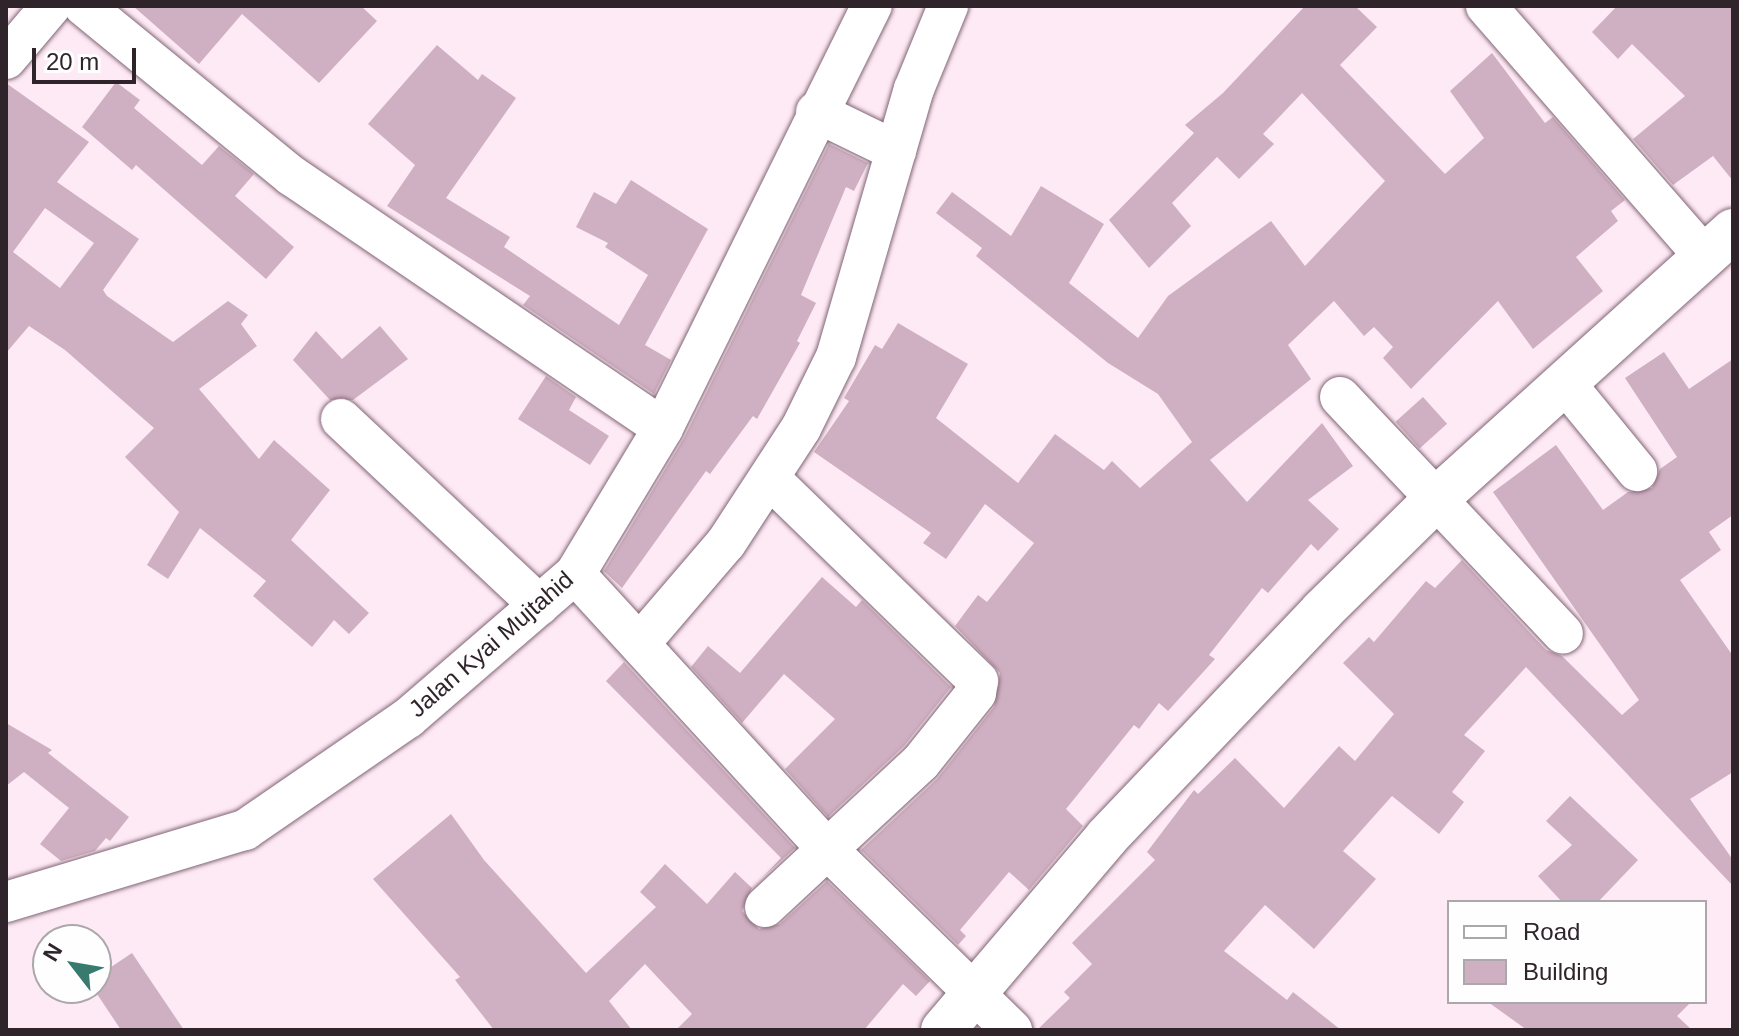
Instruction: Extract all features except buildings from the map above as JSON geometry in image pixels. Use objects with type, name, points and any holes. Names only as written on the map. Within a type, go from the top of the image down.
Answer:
[{"type":"street","points":[[6,59],[51,6]]},
{"type":"street","points":[[84,6],[292,176],[663,428]]},
{"type":"street","name":"Jalan Kyai Mujtahid","points":[[6,902],[245,830],[408,718],[539,605],[584,584],[763,233],[826,117],[872,6]]},
{"type":"street","points":[[634,634],[726,543],[770,479],[836,357],[888,147],[948,6]]},
{"type":"street","points":[[943,1030],[1117,826],[1434,501],[1719,244],[1486,6]]},
{"type":"street","points":[[826,117],[888,147]]},
{"type":"street","points":[[1565,383],[1637,471]]},
{"type":"street","points":[[1340,397],[1434,501],[1563,634]]},
{"type":"street","points":[[341,419],[539,605]]},
{"type":"street","points":[[765,907],[825,847],[921,762],[976,693],[978,681],[770,479]]},
{"type":"street","points":[[584,584],[634,634],[825,847],[1012,1030]]}]
